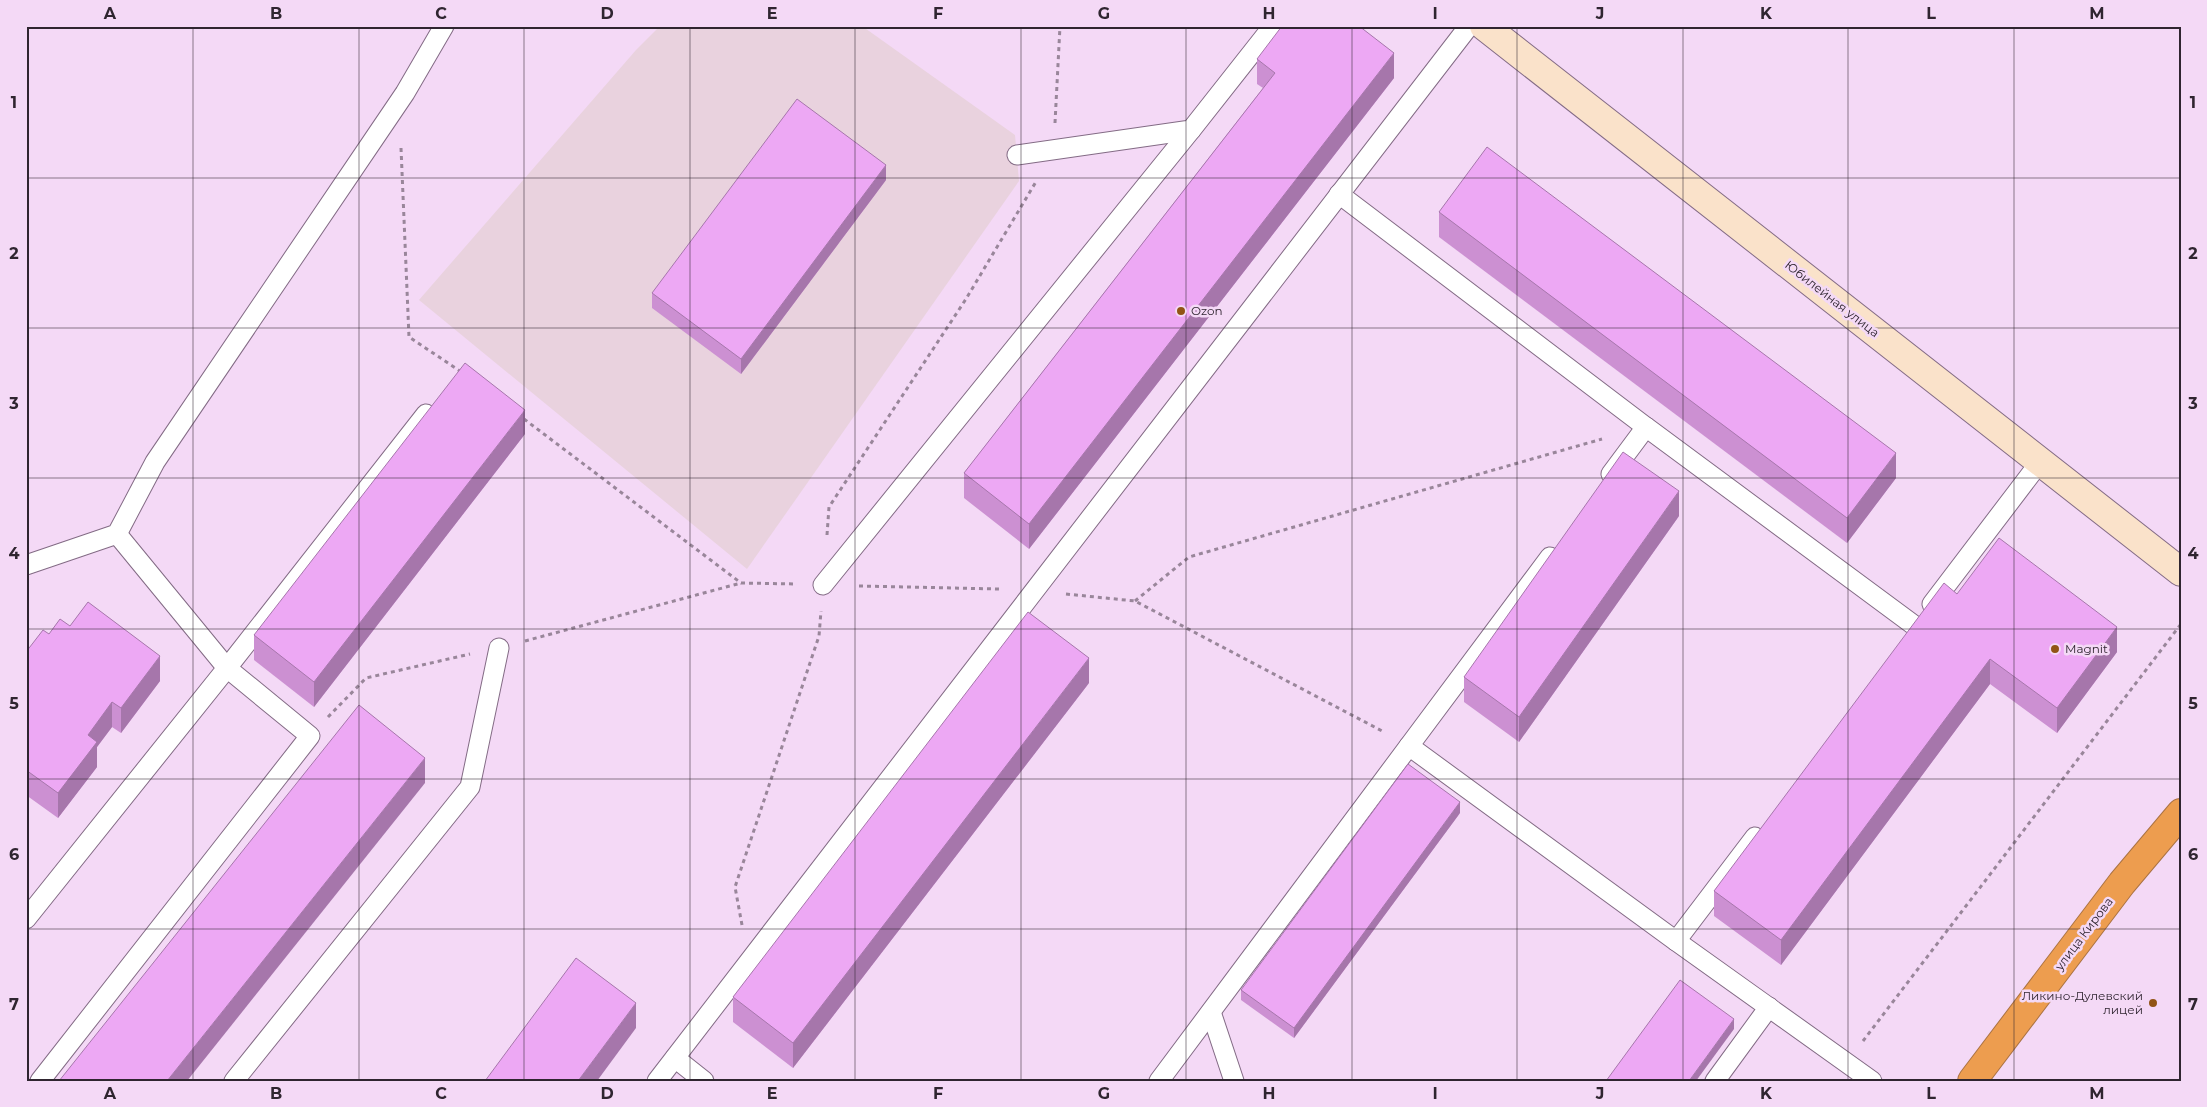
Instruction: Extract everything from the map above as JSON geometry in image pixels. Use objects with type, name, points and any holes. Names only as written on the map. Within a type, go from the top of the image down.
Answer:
[{"type":"highway","name":"улица Кирова","points":[[1972,1081],[2122,883],[2181,813]]},
{"type":"street","name":"Юбилейная улица","points":[[1484,26],[2181,572]]},
{"type":"lane","points":[[26,565],[117,534],[155,462],[400,100],[444,26]]},
{"type":"lane","points":[[823,585],[1192,130],[1273,26]]},
{"type":"lane","points":[[657,1081],[1469,26]]},
{"type":"lane","points":[[1017,155],[1192,130]]},
{"type":"lane","points":[[1340,194],[1646,427],[1916,626]]},
{"type":"lane","points":[[26,919],[227,668],[435,402]]},
{"type":"lane","points":[[1598,490],[1646,427]]},
{"type":"lane","points":[[1904,642],[2040,462]]},
{"type":"lane","points":[[40,1081],[310,736],[227,668],[117,534]]},
{"type":"lane","points":[[1159,1081],[1563,538]]},
{"type":"lane","points":[[234,1081],[470,787],[499,648]]},
{"type":"lane","points":[[1409,746],[1872,1081]]},
{"type":"lane","points":[[1676,941],[1766,823]]},
{"type":"lane","points":[[1715,1081],[1769,1007]]},
{"type":"lane","points":[[1211,1012],[1234,1081]]},
{"type":"lane","points":[[675,1058],[704,1081]]},
{"type":"path","points":[[400,100],[409,337],[468,376]]},
{"type":"path","points":[[522,418],[741,583],[1035,590],[1135,601],[1409,746]]},
{"type":"path","points":[[1135,601],[1188,558],[1646,427]]},
{"type":"path","points":[[1846,1063],[2181,624]]},
{"type":"shaded area","points":[[660,26],[862,26],[1015,135],[1019,181],[747,569],[419,300],[636,50]]},
{"type":"building","points":[[1282,26],[1359,26],[1394,53],[1029,524],[964,473],[1275,73],[1257,59]]},
{"type":"building","points":[[797,99],[886,165],[741,359],[652,293]]},
{"type":"building","points":[[1487,147],[1896,453],[1847,518],[1439,212]]},
{"type":"building","points":[[465,363],[525,410],[314,682],[254,635]]},
{"type":"building","points":[[1623,452],[1679,491],[1519,717],[1464,677]]},
{"type":"building","points":[[1999,538],[2117,627],[2057,708],[1990,659],[1781,940],[1714,891],[1944,583],[1957,594]]},
{"type":"building","points":[[88,602],[160,656],[121,708],[112,702],[88,735],[97,742],[58,793],[26,770],[26,652],[43,630],[49,634],[60,619],[70,626]]},
{"type":"building","points":[[1028,612],[1089,658],[793,1043],[733,997]]},
{"type":"building","points":[[359,705],[425,758],[167,1081],[59,1081]]},
{"type":"building","points":[[1408,764],[1460,802],[1294,1028],[1241,990]]},
{"type":"building","points":[[576,958],[636,1003],[578,1081],[485,1081]]},
{"type":"building","points":[[1680,980],[1734,1019],[1689,1081],[1606,1081]]},
{"type":"place","name":"Ozon","points":[[1181,311]]},
{"type":"place","name":"Magnit","points":[[2055,649]]},
{"type":"place","name":"Ликино-Дулевский лицей","points":[[2153,1003]]}]
